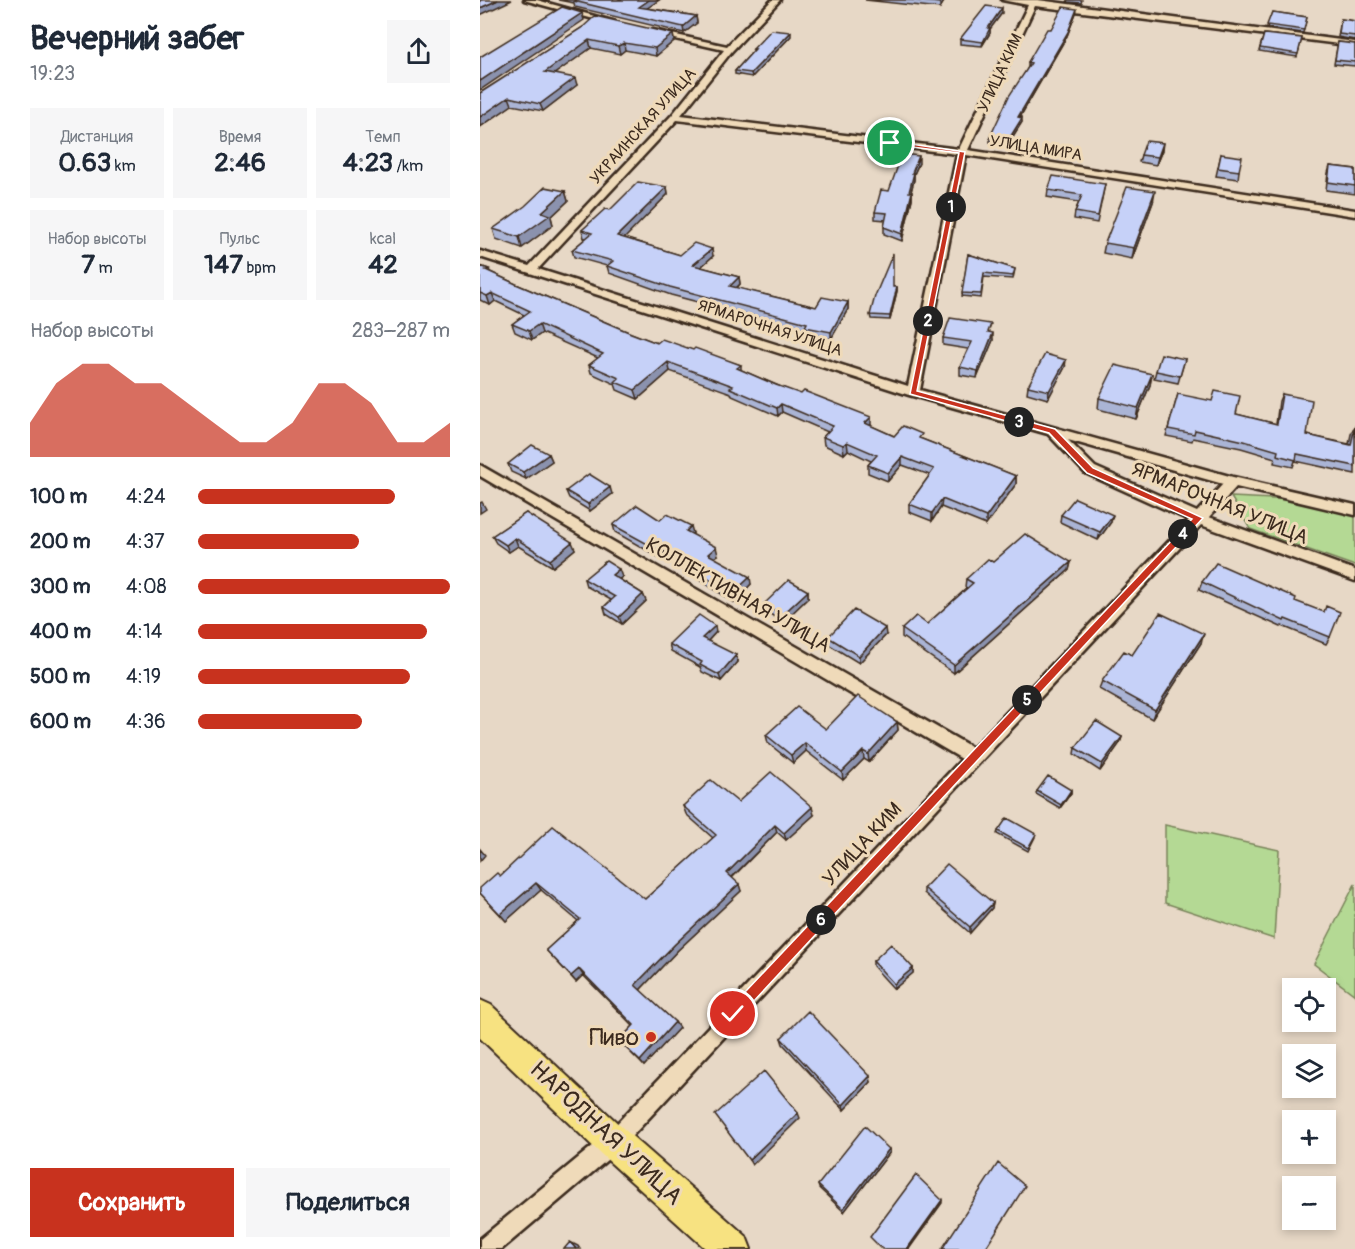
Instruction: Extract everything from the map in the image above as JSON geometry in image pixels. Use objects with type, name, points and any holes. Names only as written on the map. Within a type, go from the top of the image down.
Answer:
[{"type":"main road","name":"НАРОДНАЯ УЛИЦА","points":[[480,1016],[613,1142],[733,1249]]},
{"type":"street","points":[[528,0],[591,21],[616,23]]},
{"type":"street","name":"УКРАИНСКАЯ УЛИЦА","points":[[531,271],[675,117],[729,49],[776,0]]},
{"type":"street","points":[[1006,0],[1355,44]]},
{"type":"street","name":"УЛИЦА КИМ","points":[[913,393],[962,152],[1033,2]]},
{"type":"street","points":[[649,31],[729,49]]},
{"type":"street","name":"УЛИЦА МИРА","points":[[675,117],[962,152],[1355,213]]},
{"type":"street","name":"ЯРМАРОЧНАЯ УЛИЦА","points":[[480,254],[913,393],[1233,482],[1355,510]]},
{"type":"street","name":"ЯРМАРОЧНАЯ УЛИЦА","points":[[1052,431],[1090,470],[1198,518],[1355,576]]},
{"type":"street","name":"КОЛЛЕКТИВНАЯ УЛИЦА","points":[[480,470],[974,757]]},
{"type":"street","name":"УЛИЦА КИМ","points":[[485,1249],[613,1142],[1233,482]]},
{"type":"green space","points":[[1231,497],[1292,500],[1355,515],[1355,566],[1250,529]]},
{"type":"green space","points":[[1165,825],[1279,850],[1274,939],[1165,903]]},
{"type":"green space","points":[[1355,884],[1355,995],[1336,981],[1336,978],[1333,978],[1314,964]]},
{"type":"building","points":[[480,0],[498,0],[480,8]]},
{"type":"building","points":[[575,0],[649,0],[639,7],[696,16],[683,27]]},
{"type":"building","points":[[912,0],[942,0],[940,3]]},
{"type":"building","points":[[986,6],[1002,8],[988,28],[990,28],[983,42],[960,39]]},
{"type":"building","points":[[562,7],[582,13],[480,81],[480,57]]},
{"type":"building","points":[[1063,7],[1077,9],[1068,32],[1018,117],[1022,118],[1009,139],[990,137],[1009,96],[1031,63],[1028,62]]},
{"type":"building","points":[[1272,12],[1307,17],[1304,30],[1267,25]]},
{"type":"building","points":[[595,16],[673,34],[655,48],[624,43],[618,46],[589,40],[545,72],[575,78],[540,104],[509,97],[480,117],[480,93],[583,27]]},
{"type":"building","points":[[1341,19],[1355,21],[1355,36],[1339,34]]},
{"type":"building","points":[[771,30],[791,32],[751,73],[735,71],[755,49],[753,49]]},
{"type":"building","points":[[1264,34],[1302,38],[1298,54],[1260,48]]},
{"type":"building","points":[[1338,42],[1355,44],[1355,62],[1335,60]]},
{"type":"building","points":[[1146,141],[1163,143],[1158,157],[1141,155]]},
{"type":"building","points":[[902,154],[919,156],[912,173],[914,173],[909,192],[912,192],[902,234],[884,227],[887,213],[875,212],[881,190],[889,191]]},
{"type":"building","points":[[1221,154],[1242,157],[1239,171],[1218,168]]},
{"type":"building","points":[[1330,166],[1355,169],[1355,186],[1328,182]]},
{"type":"building","points":[[1053,176],[1105,184],[1098,216],[1075,212],[1082,195],[1048,190]]},
{"type":"building","points":[[638,182],[667,187],[617,236],[680,255],[694,243],[712,249],[693,265],[739,277],[730,286],[816,307],[822,297],[848,302],[831,332],[805,327],[807,323],[670,287],[607,266],[613,261],[572,250],[592,233],[582,230],[605,209],[610,210]]},
{"type":"building","points":[[545,187],[565,191],[542,212],[550,215],[519,237],[493,229],[525,206]]},
{"type":"building","points":[[1127,187],[1155,191],[1134,248],[1105,243]]},
{"type":"building","points":[[893,253],[893,287],[897,287],[890,316],[870,315],[875,296]]},
{"type":"building","points":[[968,254],[1015,269],[1013,276],[984,273],[981,294],[962,293]]},
{"type":"building","points":[[480,266],[516,284],[631,333],[657,343],[662,339],[693,350],[695,348],[741,365],[737,368],[776,385],[801,394],[804,391],[871,417],[865,423],[894,436],[903,426],[922,434],[919,438],[1016,476],[986,517],[942,499],[932,513],[909,504],[934,469],[902,457],[888,473],[868,465],[877,455],[847,442],[843,445],[823,437],[833,426],[781,404],[777,408],[730,388],[733,386],[668,362],[635,390],[615,382],[619,378],[589,365],[603,354],[539,324],[529,331],[512,324],[530,311],[492,293],[487,296],[480,293]]},
{"type":"building","points":[[950,318],[991,324],[988,332],[993,333],[978,371],[960,367],[972,342],[943,338]]},
{"type":"building","points":[[1045,354],[1066,360],[1049,391],[1028,386]]},
{"type":"building","points":[[1161,354],[1185,359],[1180,376],[1156,371]]},
{"type":"building","points":[[1115,365],[1152,374],[1138,408],[1099,398]]},
{"type":"building","points":[[1215,391],[1240,396],[1236,414],[1277,424],[1282,394],[1312,400],[1307,435],[1351,445],[1355,426],[1355,466],[1297,454],[1296,460],[1277,455],[1278,451],[1244,441],[1195,430],[1194,434],[1168,429],[1178,394],[1212,401]]},
{"type":"building","points":[[532,445],[549,454],[523,472],[508,464]]},
{"type":"building","points":[[589,474],[610,487],[588,504],[566,491]]},
{"type":"building","points":[[1075,498],[1113,515],[1100,532],[1061,515]]},
{"type":"building","points":[[637,505],[660,520],[667,514],[691,526],[686,531],[716,547],[708,554],[750,577],[732,594],[664,551],[613,525]]},
{"type":"building","points":[[526,513],[572,542],[550,560],[515,538],[506,545],[492,536]]},
{"type":"building","points":[[1025,534],[1071,562],[954,665],[902,629],[916,616],[927,624],[973,583],[966,579],[988,559],[993,562]]},
{"type":"building","points":[[606,561],[619,569],[612,575],[643,594],[619,617],[604,607],[615,597],[584,579]]},
{"type":"building","points":[[1216,563],[1296,598],[1295,601],[1324,612],[1326,606],[1340,612],[1330,637],[1285,619],[1284,621],[1202,582]]},
{"type":"building","points":[[789,580],[808,591],[782,615],[764,604]]},
{"type":"building","points":[[854,610],[885,628],[859,656],[828,637]]},
{"type":"building","points":[[1160,613],[1204,634],[1155,710],[1102,681],[1124,651],[1132,655]]},
{"type":"building","points":[[699,615],[715,626],[702,638],[736,655],[719,675],[700,665],[702,662],[669,644]]},
{"type":"building","points":[[858,696],[897,722],[868,754],[863,751],[842,772],[805,743],[791,755],[766,735],[797,707],[826,729]]},
{"type":"building","points":[[1096,721],[1122,737],[1102,764],[1075,748]]},
{"type":"building","points":[[771,772],[812,807],[784,833],[775,825],[727,873],[739,884],[635,985],[675,1022],[640,1061],[619,1041],[634,1025],[579,969],[571,976],[546,950],[580,919],[536,883],[500,914],[480,893],[480,888],[497,873],[500,876],[553,826],[645,899],[716,835],[683,806],[711,780],[738,802]]},
{"type":"building","points":[[1048,776],[1071,790],[1061,805],[1037,791]]},
{"type":"building","points":[[1007,818],[1036,834],[1028,848],[998,831]]},
{"type":"building","points":[[947,864],[993,903],[970,927],[924,888]]},
{"type":"building","points":[[891,944],[913,968],[894,984],[873,961]]},
{"type":"building","points":[[808,1011],[870,1076],[843,1105],[781,1038]]},
{"type":"building","points":[[764,1071],[798,1113],[749,1160],[715,1115]]},
{"type":"building","points":[[865,1126],[889,1149],[843,1209],[818,1185]]},
{"type":"building","points":[[998,1163],[1025,1186],[985,1249],[942,1249]]},
{"type":"building","points":[[916,1175],[942,1200],[907,1249],[882,1249],[870,1237]]},
{"type":"building","points":[[570,1242],[576,1249],[564,1249]]},
{"type":"place","name":"Пиво","points":[[651,1037]]},
{"type":"route","points":[[733,1014],[1198,518],[1090,470],[1052,431],[913,393],[962,152],[890,143]]}]
